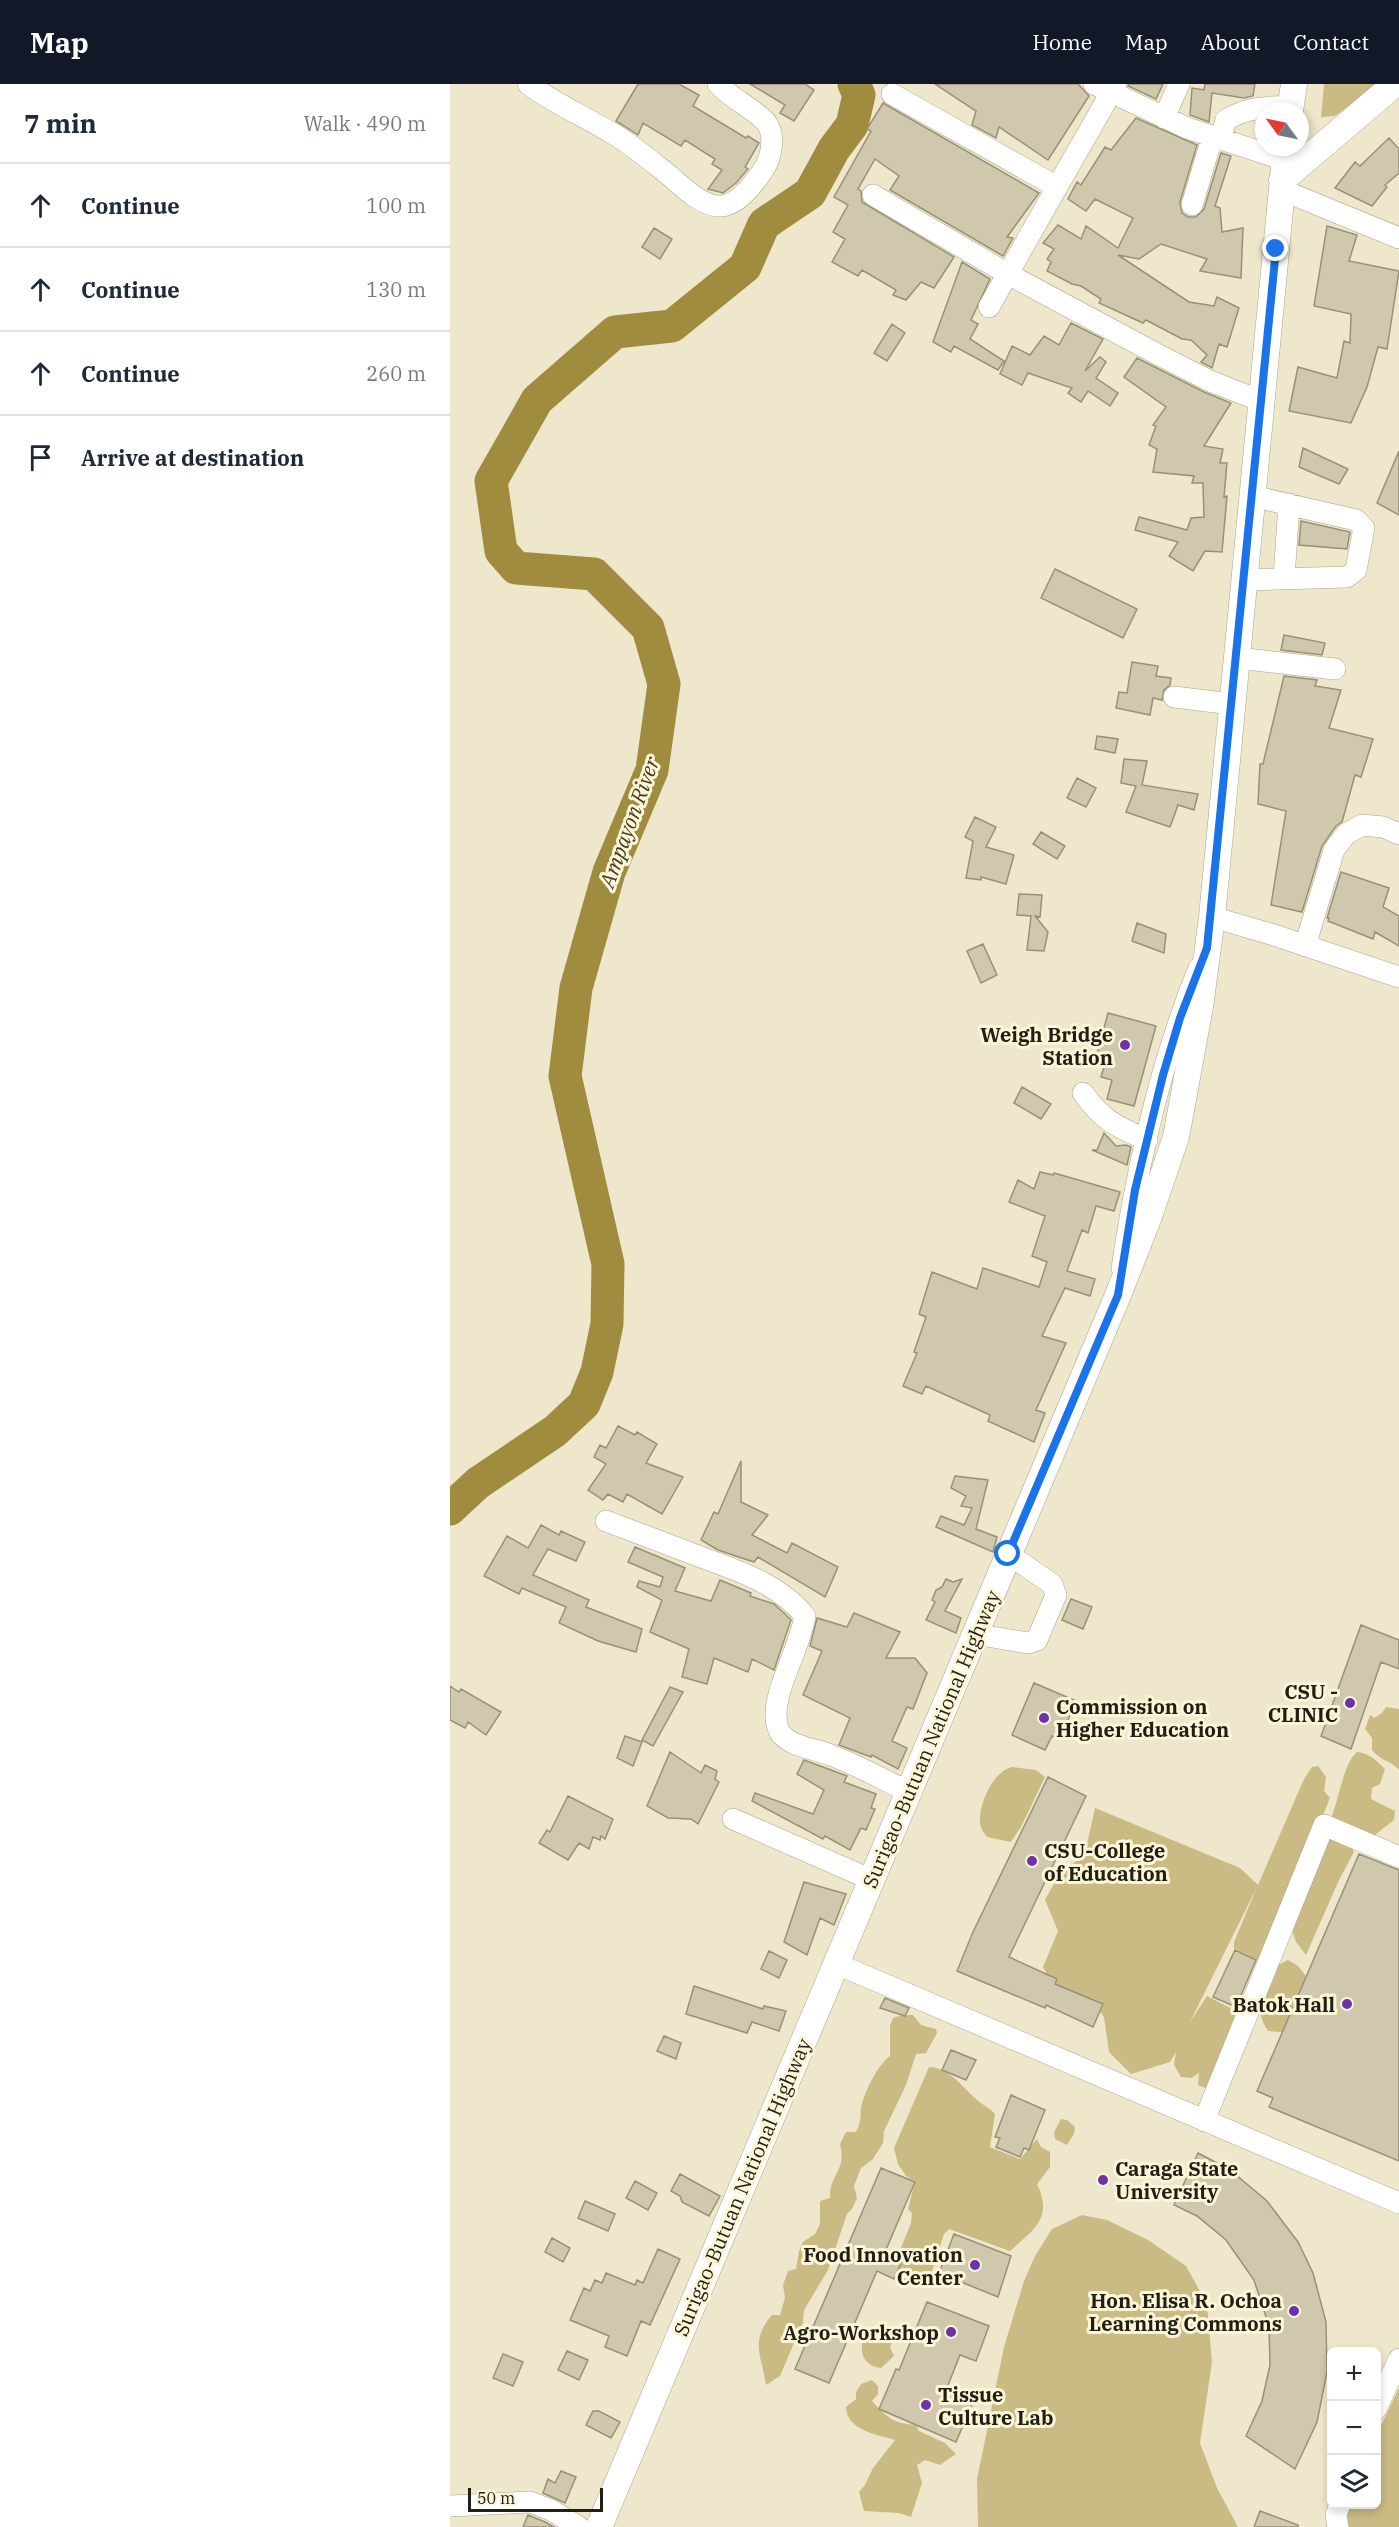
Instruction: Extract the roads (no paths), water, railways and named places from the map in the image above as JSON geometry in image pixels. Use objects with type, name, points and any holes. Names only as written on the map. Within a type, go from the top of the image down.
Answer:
[{"type":"main road","points":[[1284,169],[1395,84]]},
{"type":"main road","name":"Surigao-Butuan National Highway","points":[[599,2527],[1118,1295],[1152,1208],[1176,1137],[1192,1060],[1212,917],[1284,169]]},
{"type":"street","points":[[528,84],[616,135],[681,186],[718,207],[729,205],[744,193],[765,168],[772,149],[770,132],[765,122],[718,84]]},
{"type":"street","points":[[1164,118],[1179,84]]},
{"type":"street","points":[[989,308],[1058,187],[1107,87],[1164,118],[1284,169],[1399,238]]},
{"type":"street","points":[[892,94],[1058,187]]},
{"type":"street","points":[[1192,206],[1216,139],[1226,120],[1238,113],[1292,100]]},
{"type":"street","points":[[873,195],[925,223],[1008,274],[1210,381],[1261,401]]},
{"type":"street","points":[[1244,580],[1347,577],[1356,570],[1364,528],[1356,520],[1252,496]]},
{"type":"street","points":[[1284,578],[1289,504]]},
{"type":"street","points":[[1237,658],[1335,669]]},
{"type":"street","points":[[1174,698],[1232,704]]},
{"type":"street","points":[[1305,946],[1334,850],[1346,834],[1362,825],[1383,827],[1399,834]]},
{"type":"street","points":[[1212,917],[1399,976]]},
{"type":"street","points":[[1118,1295],[1135,1190],[1163,1075],[1180,1018],[1207,948]]},
{"type":"street","points":[[1083,1093],[1097,1112],[1113,1125],[1147,1140]]},
{"type":"street","points":[[606,1521],[742,1573],[770,1587],[795,1604],[805,1616],[801,1636],[776,1712],[777,1724],[782,1735],[792,1742],[833,1755],[909,1792]]},
{"type":"street","points":[[975,1634],[1028,1643],[1037,1640],[1056,1595],[1052,1584],[1008,1554]]},
{"type":"street","points":[[733,1819],[872,1880]]},
{"type":"street","points":[[1204,2121],[1324,1825],[1399,1857]]},
{"type":"street","points":[[837,1964],[1399,2203]]},
{"type":"street","points":[[1381,2401],[1399,2359]]},
{"type":"street","points":[[450,2506],[530,2502],[550,2510],[579,2527]]},
{"type":"street","points":[[1338,2509],[1336,2515],[1338,2527]]},
{"type":"waterway","name":"Ampayon River","points":[[450,1509],[478,1483],[555,1431],[584,1404],[597,1372],[607,1324],[608,1264],[565,1076],[576,988],[609,872],[652,770],[664,684],[648,628],[594,574],[516,568],[501,551],[491,481],[537,400],[615,332],[672,326],[745,267],[764,224],[810,193],[834,149],[852,125],[859,95],[854,84]]},
{"type":"place","name":"Weigh Bridge Station","points":[[1125,1045]]},
{"type":"place","name":"CSU - CLINIC","points":[[1350,1703]]},
{"type":"place","name":"Commission on Higher Education","points":[[1044,1718]]},
{"type":"place","name":"CSU-College of Education","points":[[1032,1861]]},
{"type":"place","name":"Batok Hall","points":[[1347,2004]]},
{"type":"place","name":"Caraga State University","points":[[1103,2180]]},
{"type":"place","name":"Food Innovation Center","points":[[975,2265]]},
{"type":"place","name":"Hon. Elisa R. Ochoa Learning Commons","points":[[1294,2311]]},
{"type":"place","name":"Agro-Workshop","points":[[951,2332]]},
{"type":"place","name":"Tissue Culture Lab","points":[[926,2405]]}]
